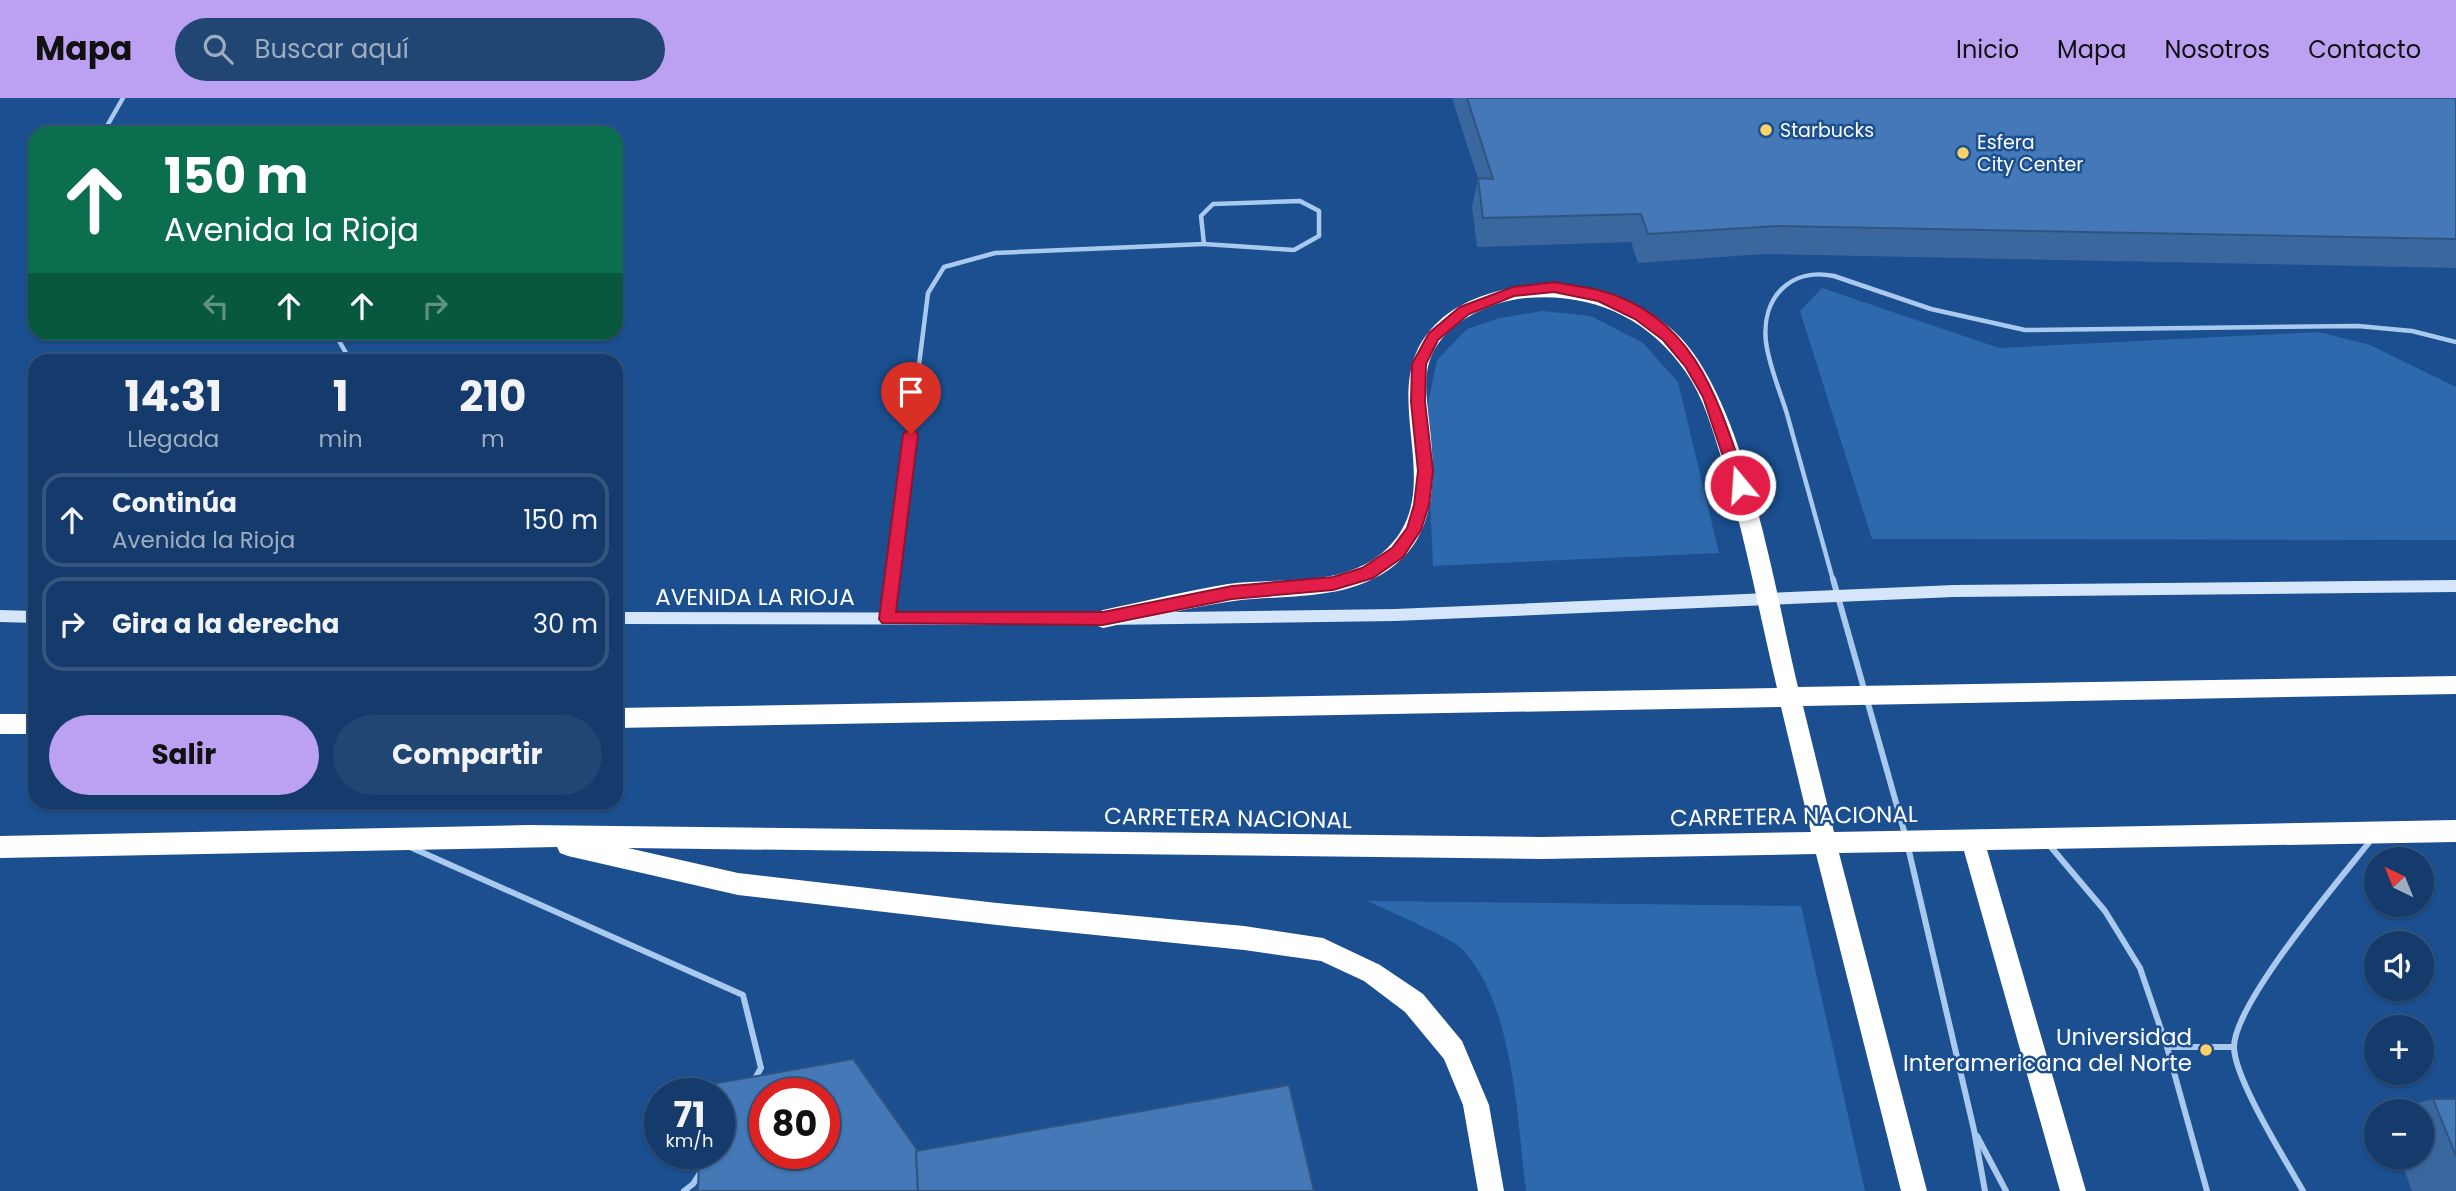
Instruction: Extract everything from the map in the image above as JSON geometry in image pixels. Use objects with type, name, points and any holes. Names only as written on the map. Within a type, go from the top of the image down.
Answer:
[{"type":"highway","points":[[1103,619],[1232,593],[1333,584],[1367,573],[1398,553],[1413,530],[1426,471],[1418,402],[1419,364],[1433,337],[1465,310],[1513,292],[1554,287],[1601,296],[1640,315],[1668,337],[1690,362],[1710,397],[1740,485],[1852,956],[1914,1191]]},
{"type":"highway","points":[[623,718],[2456,685]]},
{"type":"highway","points":[[0,724],[28,724]]},
{"type":"highway","name":"CARRETERA NACIONAL","points":[[0,847],[528,836],[1527,848],[2456,831]]},
{"type":"highway","points":[[528,836],[738,884],[997,914],[1244,938],[1323,950],[1372,973],[1414,1003],[1453,1050],[1476,1105],[1490,1191]]},
{"type":"highway","points":[[1972,838],[2073,1191]]},
{"type":"street","name":"AVENIDA LA RIOJA","points":[[623,618],[1103,619],[1395,615],[1954,591],[2456,586]]},
{"type":"street","points":[[0,616],[28,617]]},
{"type":"lane","points":[[107,126],[123,98]]},
{"type":"lane","points":[[887,619],[928,293],[944,267],[995,253],[1203,244],[1294,250],[1319,236],[1319,211],[1300,201],[1213,204],[1201,216],[1203,244]]},
{"type":"lane","points":[[1984,1191],[1974,1130],[1899,807],[1766,341],[1770,311],[1776,295],[1784,285],[1799,277],[1820,274],[1843,278],[1973,321],[2025,330],[2358,326],[2412,331],[2456,342]]},
{"type":"lane","points":[[2303,1191],[2245,1080],[2233,1047],[2246,1011],[2273,969],[2377,832]]},
{"type":"lane","points":[[2043,838],[2105,911],[2140,968],[2167,1047],[2207,1191]]},
{"type":"lane","points":[[391,839],[743,995],[761,1068],[755,1078]]},
{"type":"lane","points":[[2167,1047],[2233,1047]]},
{"type":"lane","points":[[1974,1130],[2006,1191]]},
{"type":"lane","points":[[684,1191],[693,1184],[703,1169]]},
{"type":"shaded area","points":[[1822,288],[1999,348],[2319,332],[2370,345],[2456,387],[2456,540],[1872,539],[1800,311]]},
{"type":"shaded area","points":[[1542,311],[1591,316],[1643,343],[1678,382],[1719,553],[1433,566],[1426,413],[1437,360],[1467,329],[1500,318]]},
{"type":"shaded area","points":[[1368,901],[1801,906],[1865,1191],[1526,1191],[1510,1064],[1493,1001],[1480,973],[1457,945]]},
{"type":"building","name":"Esfera City Center","points":[[1467,98],[2456,98],[2456,239],[1777,226],[1648,234],[1641,214],[1483,218],[1478,178],[1493,179]]},
{"type":"building","points":[[853,1059],[918,1151],[918,1191],[698,1191],[699,1169],[735,1169],[735,1080]]},
{"type":"building","points":[[1289,1085],[1314,1191],[918,1191],[916,1151]]},
{"type":"building","points":[[2434,1099],[2456,1099],[2456,1156],[2434,1101]]},
{"type":"place","name":"Starbucks","points":[[1766,130]]},
{"type":"place","name":"Esfera City Center","points":[[1963,153]]},
{"type":"place","name":"Universidad Interamericana del Norte","points":[[2206,1050]]},
{"type":"route","points":[[911,434],[887,619],[1103,619],[1232,593],[1333,584],[1367,573],[1398,553],[1413,530],[1422,505],[1426,471],[1418,402],[1419,364],[1433,337],[1465,310],[1513,292],[1554,287],[1601,296],[1640,315],[1668,337],[1690,362],[1710,397],[1740,485]]}]
